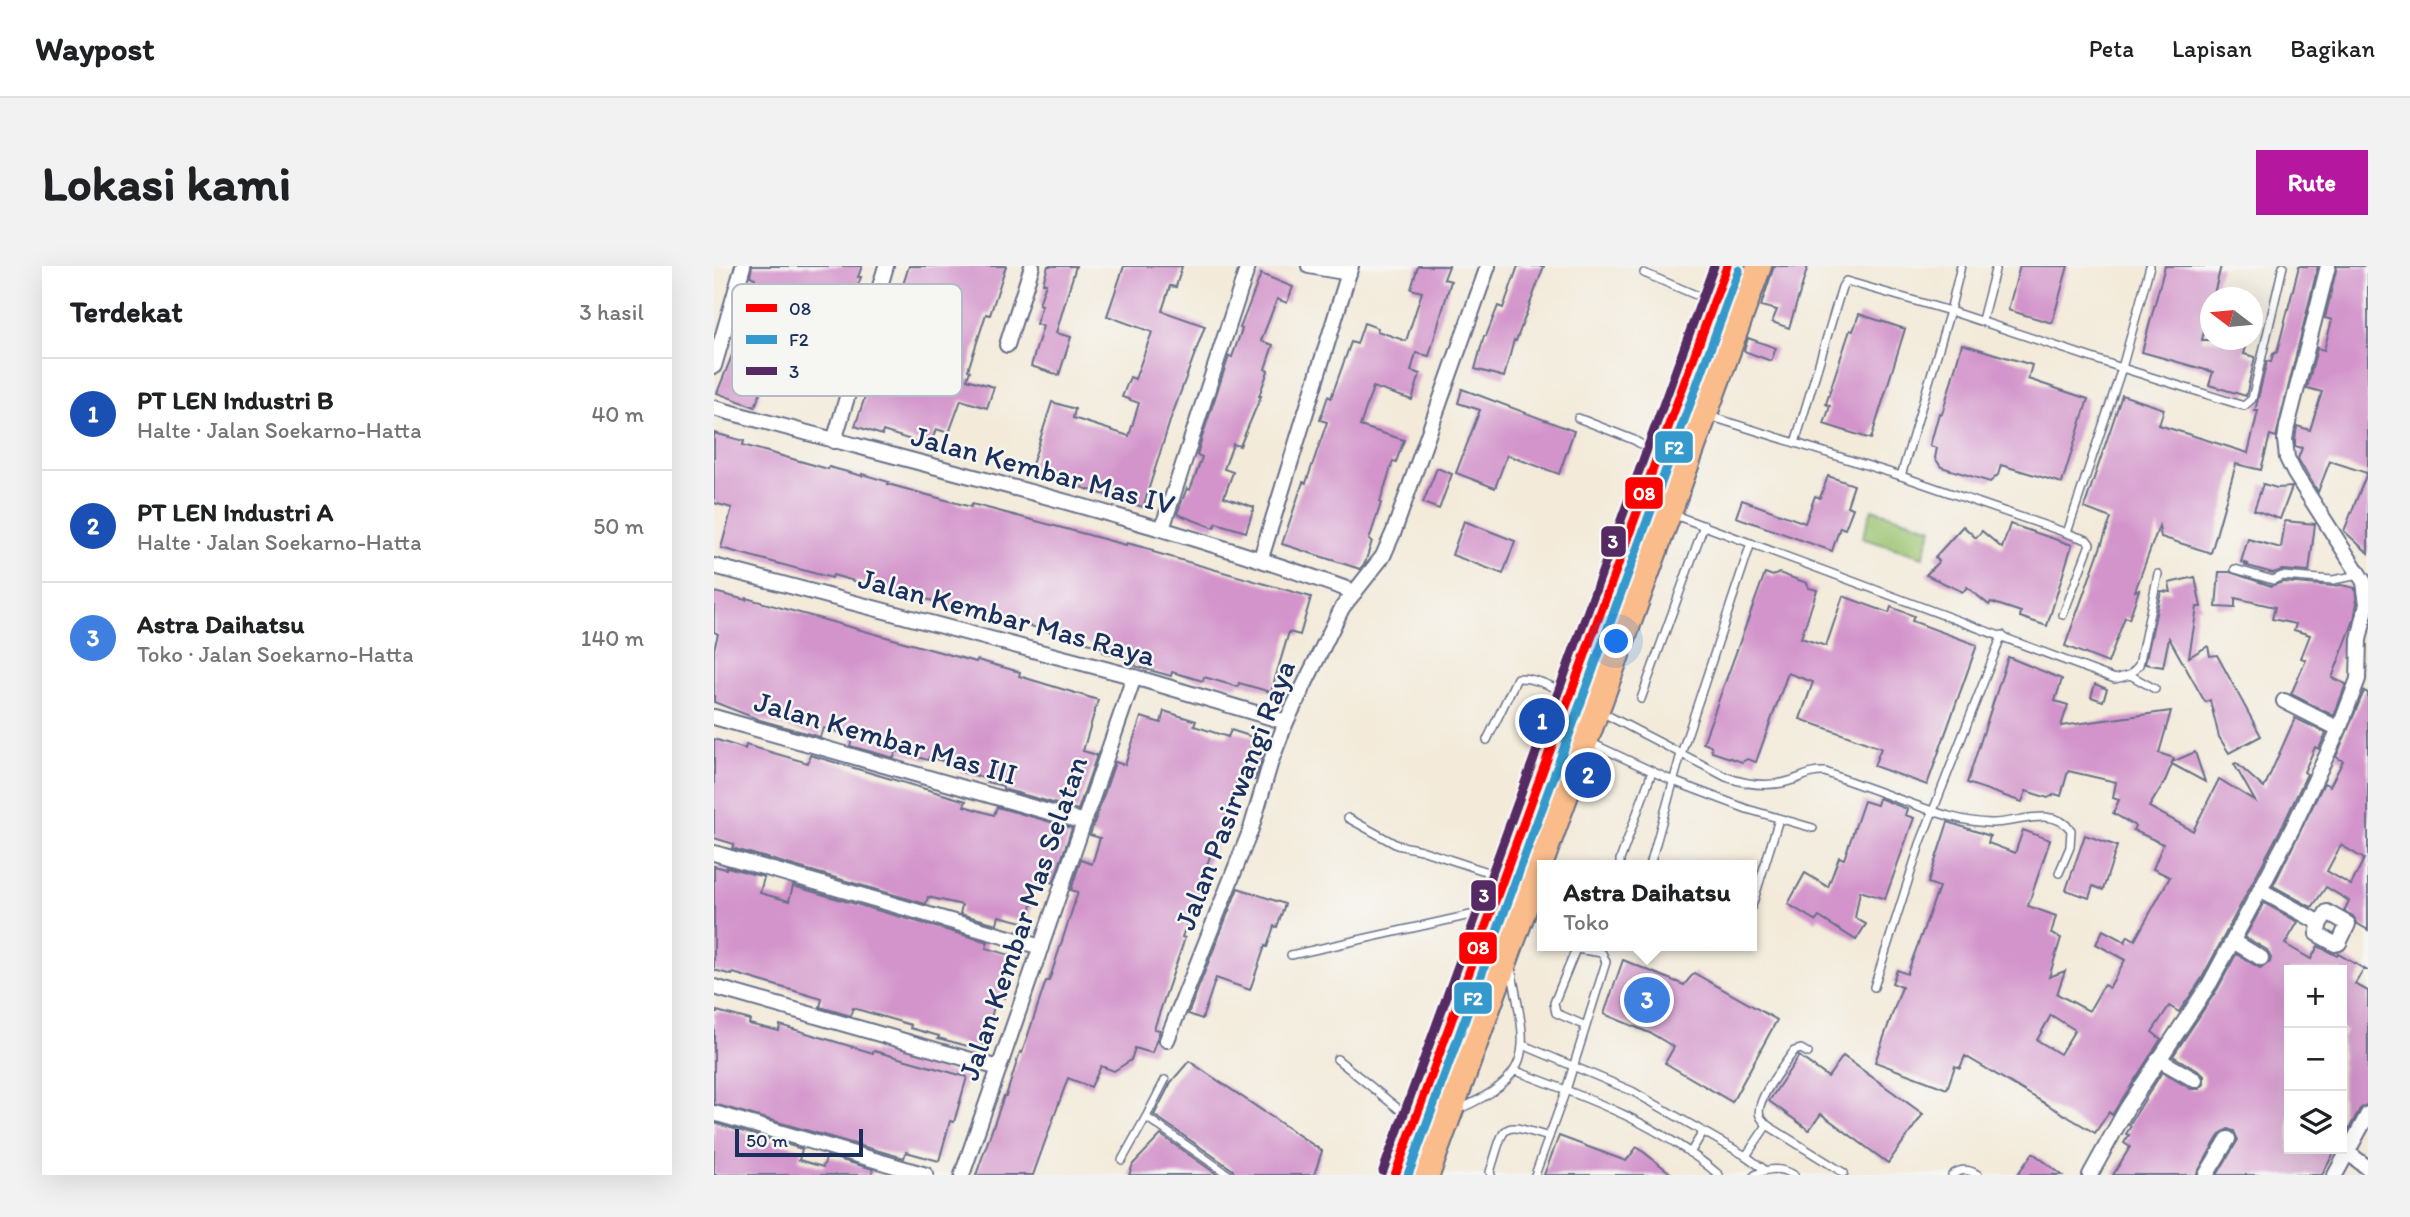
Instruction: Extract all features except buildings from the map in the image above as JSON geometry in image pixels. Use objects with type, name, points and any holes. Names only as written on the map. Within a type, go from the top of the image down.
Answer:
[{"type":"highway","points":[[1395,1175],[1727,266]]},
{"type":"highway","points":[[1543,860],[1759,266]]},
{"type":"highway","points":[[1607,592],[1637,602]]},
{"type":"highway","points":[[1427,1175],[1537,877]]},
{"type":"street","points":[[738,284],[743,266]]},
{"type":"street","points":[[881,284],[886,266]]},
{"type":"street","points":[[1007,345],[1032,266]]},
{"type":"street","points":[[1162,529],[1248,266]]},
{"type":"street","points":[[1261,558],[1350,269],[1309,266]]},
{"type":"street","name":"Jalan Pasirwangi Raya","points":[[1167,1040],[1251,829],[1271,761],[1286,722],[1342,608],[1383,556],[1394,531],[1488,266]]},
{"type":"street","points":[[2090,1175],[2127,1108],[2210,983],[2294,827],[2339,729],[2358,679],[2359,640],[2367,604],[2364,573],[2299,482],[2287,458],[2285,440],[2328,266]]},
{"type":"street","points":[[714,366],[732,304]]},
{"type":"street","points":[[834,441],[847,396]]},
{"type":"street","name":"Jalan Kembar Mas IV","points":[[714,408],[1162,529],[1261,558],[1355,592]]},
{"type":"street","name":"Jalan Kembar Mas Raya","points":[[714,566],[1133,677],[1286,722]]},
{"type":"street","name":"Jalan Kembar Mas Selatan","points":[[962,1175],[1133,677]]},
{"type":"street","points":[[2284,701],[2339,729]]},
{"type":"street","name":"Jalan Kembar Mas III","points":[[714,717],[1084,822]]},
{"type":"street","points":[[714,853],[1041,947]]},
{"type":"street","points":[[2260,890],[2320,923]]},
{"type":"street","points":[[2232,941],[2261,958]]},
{"type":"street","points":[[714,987],[999,1068]]},
{"type":"street","points":[[2158,1059],[2195,1080]]},
{"type":"street","points":[[714,1113],[926,1175]]},
{"type":"street","points":[[2368,1114],[2347,1152],[2368,1168]]},
{"type":"street","points":[[2206,1175],[2228,1139]]},
{"type":"street","points":[[2335,1175],[2346,1154]]},
{"type":"lane","points":[[1901,476],[1961,266]]},
{"type":"lane","points":[[1982,320],[1996,266]]},
{"type":"lane","points":[[2067,533],[2122,369],[2150,266]]},
{"type":"lane","points":[[1795,443],[1846,281],[1982,320],[2122,369],[2244,405],[2252,400],[2283,266]]},
{"type":"lane","points":[[1644,273],[1714,303]]},
{"type":"lane","points":[[1705,415],[1901,476],[2087,540],[2090,544],[2063,615]]},
{"type":"lane","points":[[1578,418],[1634,440],[1658,455]]},
{"type":"lane","points":[[1670,513],[2115,679],[2130,675],[2139,665],[2158,574]]},
{"type":"lane","points":[[1641,699],[1704,525]]},
{"type":"lane","points":[[1651,860],[1681,754],[1751,543]]},
{"type":"lane","points":[[2235,569],[2273,580],[2281,576],[2333,580],[2364,573]]},
{"type":"lane","points":[[1874,987],[1933,811],[2002,635]]},
{"type":"lane","points":[[2130,675],[2155,689]]},
{"type":"lane","points":[[1487,740],[1517,678],[1541,683],[1570,695]]},
{"type":"lane","points":[[1598,711],[1726,777],[1758,786],[1793,780],[1815,771],[1825,772],[1933,811],[1969,821],[1992,823],[2050,816],[2064,821],[2071,830],[2070,847],[2059,873]]},
{"type":"lane","points":[[1587,741],[1673,781],[1779,819],[1813,828]]},
{"type":"lane","points":[[1620,860],[1652,772]]},
{"type":"lane","points":[[1348,818],[1397,845],[1421,850],[1503,877]]},
{"type":"lane","points":[[1757,890],[1779,819]]},
{"type":"lane","points":[[1291,955],[1491,910]]},
{"type":"lane","points":[[1575,951],[1553,1008],[1556,1013],[1586,1026]]},
{"type":"lane","points":[[1535,1175],[1566,1090],[1606,962],[1602,953],[1589,951]]},
{"type":"lane","points":[[1450,1113],[1490,1095],[1516,1071],[1523,1045],[1523,1024],[1509,953]]},
{"type":"lane","points":[[1523,1045],[1632,1091],[1746,1156],[1765,1170]]},
{"type":"lane","points":[[1808,1053],[1801,1049],[1794,1051],[1766,1093],[1759,1111],[1760,1116],[1767,1125],[1844,1174]]},
{"type":"lane","points":[[1337,1059],[1414,1122]]},
{"type":"lane","points":[[1516,1071],[1623,1112],[1690,1153],[1719,1175]]},
{"type":"lane","points":[[1122,1160],[1166,1080]]},
{"type":"lane","points":[[1146,1118],[1229,1175]]},
{"type":"lane","points":[[1746,1156],[1767,1125]]},
{"type":"lane","points":[[1491,1175],[1503,1132],[1508,1127],[1515,1126],[1549,1137]]},
{"type":"lane","points":[[1690,1153],[1703,1132]]},
{"type":"lane","points":[[1755,1175],[1765,1170],[1777,1169],[1794,1175]]},
{"type":"lane","points":[[1952,1175],[1968,1170],[1978,1175]]},
{"type":"green space","points":[[1872,509],[1932,528],[1923,557],[1862,538]]},
{"type":"transit line","name":"3","points":[[1383,1171],[1714,266]]},
{"type":"transit line","name":"08","points":[[1395,1175],[1727,266]]},
{"type":"transit line","name":"F2","points":[[1408,1175],[1739,270]]},
{"type":"place","name":"PT LEN Industri B","points":[[1542,721]]},
{"type":"place","name":"PT LEN Industri A","points":[[1588,775]]},
{"type":"place","name":"Astra Daihatsu","points":[[1647,1000]]}]
